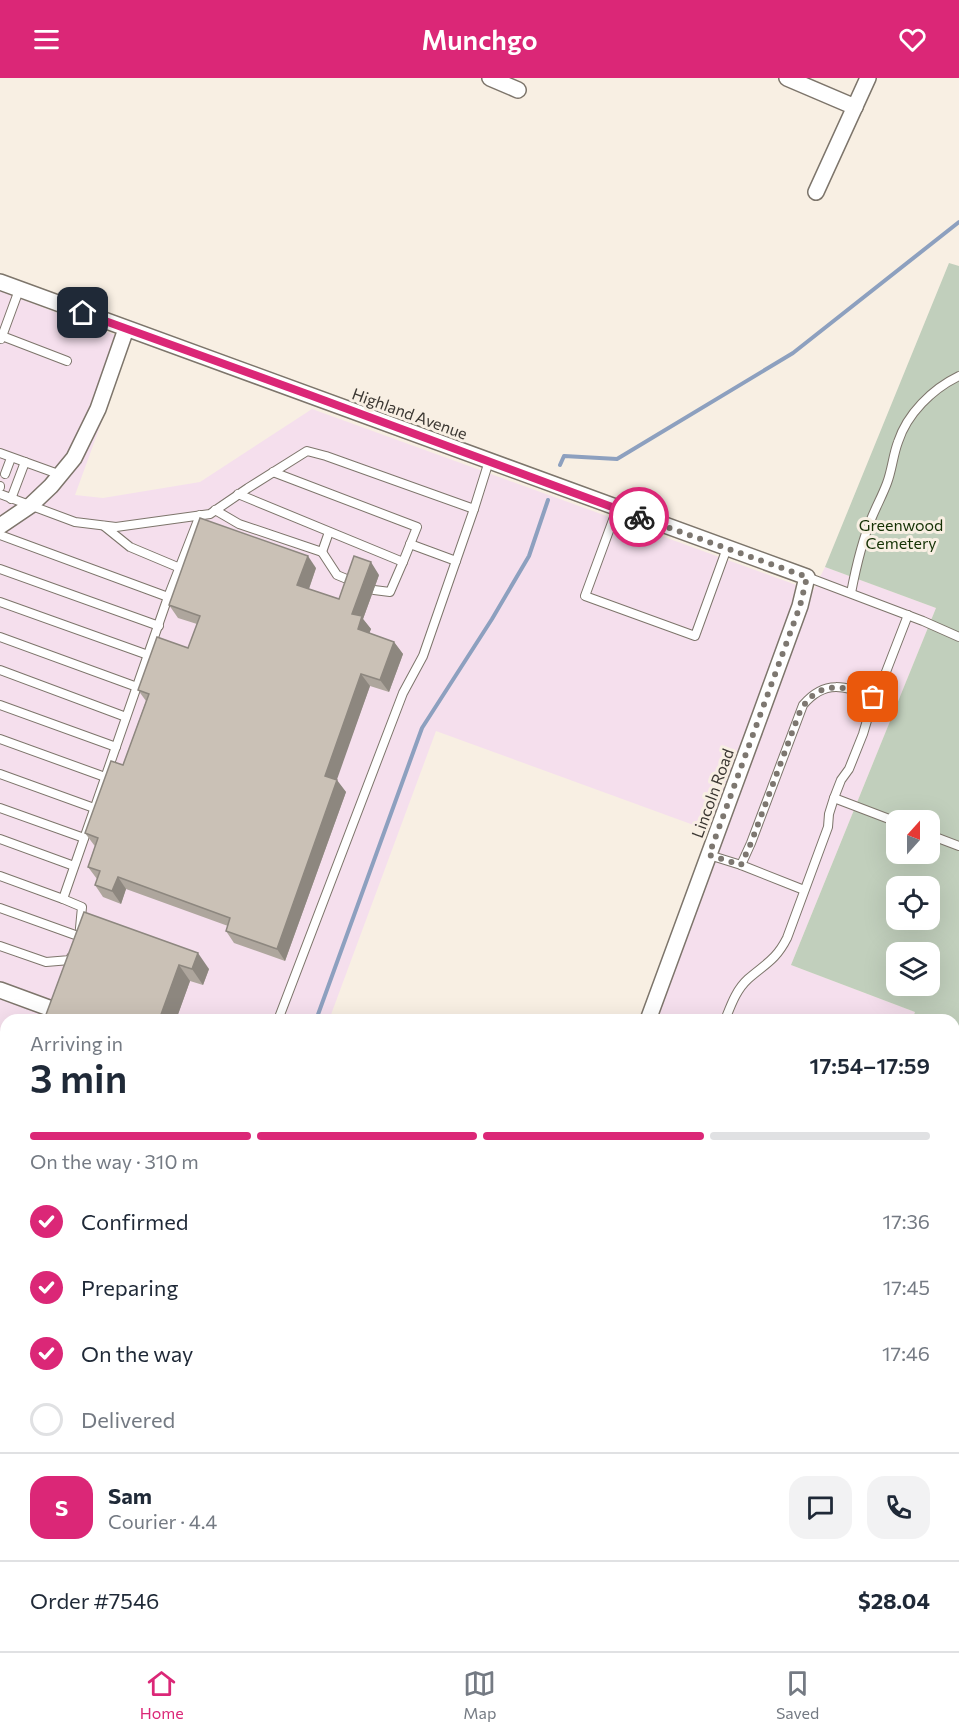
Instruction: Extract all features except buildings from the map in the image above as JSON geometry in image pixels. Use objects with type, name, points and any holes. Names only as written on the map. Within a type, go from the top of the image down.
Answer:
[{"type":"street","points":[[490,78],[518,90]]},
{"type":"street","points":[[787,78],[855,107]]},
{"type":"street","points":[[816,192],[868,78]]},
{"type":"street","name":"Highland Avenue","points":[[0,282],[807,577]]},
{"type":"street","points":[[0,526],[32,505],[74,458],[98,409],[126,329]]},
{"type":"street","name":"Lincoln Road","points":[[653,1014],[800,606],[807,577]]},
{"type":"street","points":[[0,990],[50,1007]]},
{"type":"lane","points":[[19,290],[1,339],[67,361]]},
{"type":"lane","points":[[851,593],[865,537],[887,482],[897,443],[903,430],[916,410],[931,394],[959,376]]},
{"type":"lane","points":[[0,494],[75,522],[116,527],[210,514],[307,451],[474,509]]},
{"type":"lane","points":[[0,453],[60,475]]},
{"type":"lane","points":[[5,474],[11,458]]},
{"type":"lane","points":[[280,1014],[399,704],[423,656],[489,461]]},
{"type":"lane","points":[[11,499],[25,462]]},
{"type":"lane","points":[[273,472],[417,527],[390,592],[374,590]]},
{"type":"lane","points":[[238,494],[403,562]]},
{"type":"lane","points":[[617,509],[585,596],[695,636],[727,549]]},
{"type":"lane","points":[[216,510],[239,524],[322,552],[337,575],[357,584]]},
{"type":"lane","points":[[63,899],[168,597],[200,515]]},
{"type":"lane","points":[[102,525],[130,546],[180,568]]},
{"type":"lane","points":[[322,552],[329,532]]},
{"type":"lane","points":[[0,535],[168,597]]},
{"type":"lane","points":[[410,544],[456,561]]},
{"type":"lane","points":[[0,569],[159,626]]},
{"type":"lane","points":[[807,577],[959,636]]},
{"type":"lane","points":[[0,602],[148,655]]},
{"type":"lane","points":[[728,1014],[737,992],[768,964],[782,947],[828,827],[834,798],[841,780],[849,769],[863,734],[878,683],[884,677],[908,615]]},
{"type":"lane","points":[[0,636],[137,687]]},
{"type":"lane","points":[[0,670],[126,717]]},
{"type":"lane","points":[[741,865],[803,705],[811,696],[829,687],[848,688],[873,697]]},
{"type":"lane","points":[[0,705],[116,747]]},
{"type":"lane","points":[[0,739],[105,777]]},
{"type":"lane","points":[[0,774],[94,808]]},
{"type":"lane","points":[[834,798],[886,818]]},
{"type":"lane","points":[[0,808],[84,838]]},
{"type":"lane","points":[[0,839],[74,866]]},
{"type":"lane","points":[[940,839],[959,846]]},
{"type":"lane","points":[[709,855],[804,890]]},
{"type":"lane","points":[[0,876],[82,906],[74,948],[66,969]]},
{"type":"lane","points":[[0,908],[74,948]]},
{"type":"lane","points":[[0,946],[46,962],[74,948]]},
{"type":"shaded area","points":[[0,291],[131,341],[75,495],[103,498],[200,482],[312,409],[813,591],[825,567],[936,608],[791,965],[915,1012],[914,1014],[641,1014],[710,831],[436,731],[331,1014],[0,1014]]},
{"type":"green space","name":"Greenwood Cemetery","points":[[949,263],[959,266],[959,1014],[914,1014],[915,1012],[791,965],[936,608],[825,567]]},
{"type":"waterway","points":[[560,465],[564,456],[617,459],[793,353],[959,222]]},
{"type":"waterway","points":[[318,1014],[422,728],[492,619],[529,556],[548,500]]},
{"type":"way so far","points":[[639,517],[807,577],[800,606],[709,855],[741,865],[799,714],[811,696],[829,687],[839,686],[873,697]]},
{"type":"route","points":[[83,313],[639,517]]}]
